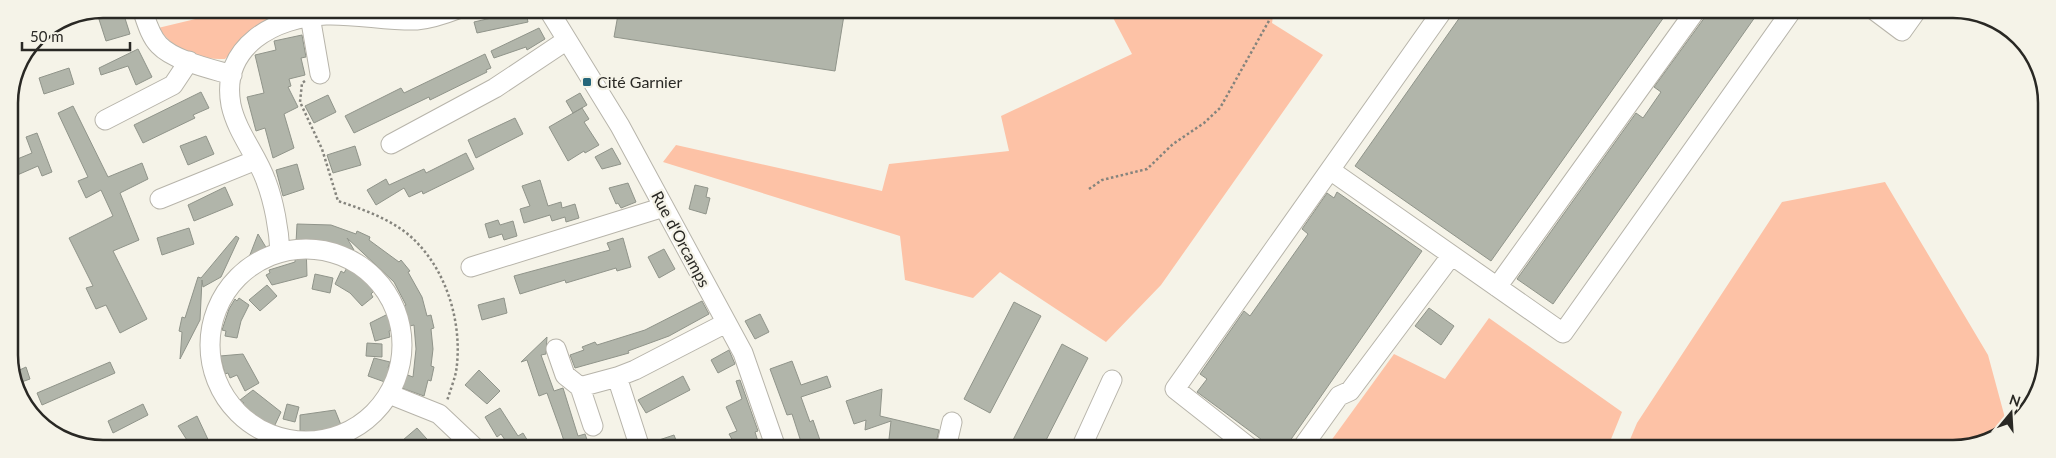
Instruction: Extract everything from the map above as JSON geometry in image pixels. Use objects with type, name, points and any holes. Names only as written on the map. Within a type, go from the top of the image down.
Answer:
[{"type":"street","points":[[145,18],[159,45],[189,61],[232,75]]},
{"type":"street","points":[[280,252],[267,182],[233,114],[229,94],[237,60],[246,45],[265,30],[304,18]]},
{"type":"street","points":[[310,18],[320,74]]},
{"type":"street","points":[[361,18],[420,20],[427,18]]},
{"type":"street","name":"Rue d'Orcamps","points":[[554,18],[609,108],[743,353],[773,440]]},
{"type":"street","points":[[1240,440],[1175,389],[1438,18]]},
{"type":"street","points":[[1497,287],[1690,18]]},
{"type":"street","points":[[1330,170],[1563,333],[1786,18]]},
{"type":"street","points":[[1885,18],[1902,31],[1911,18]]},
{"type":"street","points":[[391,144],[495,88],[567,40]]},
{"type":"street","points":[[105,120],[173,85],[189,61]]},
{"type":"street","points":[[160,199],[256,160]]},
{"type":"street","points":[[471,267],[664,207]]},
{"type":"street","points":[[292,440],[276,437],[251,425],[231,406],[217,383],[214,374],[210,357],[210,329],[218,303],[234,280],[254,263],[280,252],[305,249],[330,252],[360,267],[374,277],[390,297],[399,321],[402,346],[399,371],[389,394],[373,414],[336,440]]},
{"type":"street","points":[[1307,440],[1339,396],[1350,391],[1451,256]]},
{"type":"street","points":[[580,387],[635,370],[726,323]]},
{"type":"street","points":[[556,349],[565,375],[580,387],[593,426]]},
{"type":"street","points":[[618,376],[638,440]]},
{"type":"street","points":[[1085,440],[1112,380]]},
{"type":"street","points":[[389,394],[441,416],[466,440]]},
{"type":"street","points":[[948,440],[952,422]]},
{"type":"path","points":[[1089,190],[1102,180],[1147,169],[1173,144],[1204,123],[1220,108],[1247,58],[1266,31],[1272,18]]},
{"type":"path","points":[[320,74],[302,83],[300,102],[322,149],[338,201],[365,211],[401,229],[418,244],[439,271],[446,289],[458,337],[456,372],[441,416]]},
{"type":"shaded area","points":[[200,18],[271,18],[271,20],[248,36],[225,59],[205,58],[187,52],[172,43],[158,28]]},
{"type":"shaded area","points":[[1113,18],[1273,18],[1272,23],[1323,55],[1161,285],[1106,342],[1000,272],[973,298],[905,280],[900,236],[663,162],[676,145],[882,191],[889,164],[1009,151],[1001,116],[1132,54]]},
{"type":"shaded area","points":[[1885,182],[1988,355],[2006,423],[1976,438],[1959,440],[1630,440],[1637,423],[1782,202]]},
{"type":"shaded area","points":[[1489,318],[1622,412],[1611,440],[1332,440],[1394,354],[1445,379]]},
{"type":"building","points":[[99,18],[125,18],[130,34],[106,41]]},
{"type":"building","points":[[491,18],[527,18],[528,22],[477,33],[474,22]]},
{"type":"building","points":[[617,18],[844,18],[835,71],[614,37]]},
{"type":"building","points":[[1459,18],[1663,18],[1491,261],[1355,166]]},
{"type":"building","points":[[1704,18],[1754,18],[1553,304],[1517,279],[1636,113],[1643,118],[1661,92],[1654,87]]},
{"type":"building","points":[[539,28],[545,39],[527,50],[526,47],[494,58],[491,51]]},
{"type":"building","points":[[302,35],[306,57],[301,58],[305,75],[289,79],[291,86],[288,87],[298,107],[284,114],[294,148],[273,158],[265,128],[256,131],[247,97],[264,93],[255,55],[276,50],[274,41]]},
{"type":"building","points":[[138,49],[152,77],[136,85],[128,66],[101,75],[99,68]]},
{"type":"building","points":[[485,54],[491,68],[486,70],[487,72],[430,100],[429,97],[354,133],[345,116],[401,88],[404,93]]},
{"type":"building","points":[[69,68],[74,84],[44,94],[39,78]]},
{"type":"building","points":[[201,92],[209,108],[193,115],[195,118],[143,143],[134,125]]},
{"type":"building","points":[[580,93],[587,105],[573,113],[566,101]]},
{"type":"building","points":[[328,95],[336,112],[314,123],[305,106]]},
{"type":"building","points":[[73,106],[108,177],[142,163],[148,179],[120,193],[139,240],[113,251],[147,319],[120,333],[106,305],[96,309],[86,288],[93,286],[69,238],[113,216],[101,190],[86,198],[78,181],[88,177],[58,113]]},
{"type":"building","points":[[582,108],[589,119],[584,122],[599,145],[585,153],[584,151],[568,161],[549,127]]},
{"type":"building","points":[[515,118],[523,134],[476,158],[468,140]]},
{"type":"building","points":[[37,133],[52,172],[42,176],[38,166],[18,175],[18,159],[32,153],[26,137]]},
{"type":"building","points":[[206,136],[214,154],[188,165],[180,146]]},
{"type":"building","points":[[355,146],[361,165],[333,173],[327,155]]},
{"type":"building","points":[[612,148],[621,164],[602,169],[595,157]]},
{"type":"building","points":[[466,153],[474,169],[423,194],[422,191],[409,197],[404,188],[376,205],[367,190],[386,179],[389,185],[424,169],[426,173]]},
{"type":"building","points":[[297,164],[304,189],[283,196],[276,170]]},
{"type":"building","points":[[540,180],[548,206],[561,202],[562,208],[575,204],[579,218],[566,222],[565,217],[552,221],[550,215],[524,223],[520,209],[530,206],[522,186]]},
{"type":"building","points":[[628,183],[636,202],[621,208],[618,203],[616,204],[609,188]]},
{"type":"building","points":[[695,185],[708,188],[706,197],[710,198],[706,214],[689,209]]},
{"type":"building","points":[[225,187],[233,205],[194,221],[188,205]]},
{"type":"building","points":[[1337,192],[1422,251],[1291,440],[1262,440],[1197,392],[1207,379],[1200,374],[1244,311],[1250,316],[1308,234],[1302,229],[1327,193],[1334,198]]},
{"type":"building","points":[[498,220],[500,225],[513,221],[517,236],[504,240],[502,234],[489,238],[485,224]]},
{"type":"building","points":[[297,224],[331,225],[356,234],[357,231],[370,237],[369,240],[399,262],[401,260],[410,271],[408,272],[422,297],[427,316],[431,315],[434,328],[431,329],[433,349],[431,366],[434,367],[431,381],[428,380],[424,396],[368,376],[374,358],[390,362],[388,368],[413,377],[416,349],[414,325],[389,331],[390,337],[375,341],[370,323],[406,305],[394,282],[347,238],[354,250],[333,244],[306,243],[307,276],[272,285],[266,275],[270,273],[269,270],[295,262]]},
{"type":"building","points":[[189,228],[194,244],[162,255],[157,238]]},
{"type":"building","points":[[258,234],[267,249],[248,260]]},
{"type":"building","points":[[236,236],[239,238],[221,277],[203,287],[202,280],[200,320],[180,359],[182,332],[179,331],[182,317],[185,318],[198,277],[201,278]]},
{"type":"building","points":[[623,238],[631,267],[617,271],[616,268],[566,283],[565,280],[520,294],[514,276],[610,250],[607,243]]},
{"type":"building","points":[[664,249],[675,269],[659,278],[648,257]]},
{"type":"building","points":[[355,253],[374,291],[371,294],[373,297],[362,306],[350,293],[335,284],[341,271],[344,273]]},
{"type":"building","points":[[315,274],[333,278],[330,293],[312,289]]},
{"type":"building","points":[[267,285],[277,296],[260,311],[249,300]]},
{"type":"building","points":[[239,298],[249,305],[241,321],[237,338],[225,336],[226,331],[222,330],[229,309],[235,299],[237,301]]},
{"type":"building","points":[[504,298],[507,313],[482,320],[478,305]]},
{"type":"building","points":[[702,301],[709,314],[669,336],[628,351],[629,353],[575,368],[570,355],[584,350],[582,347],[595,342],[597,345],[645,330]]},
{"type":"building","points":[[1014,302],[1041,316],[990,413],[964,399]]},
{"type":"building","points":[[1429,308],[1454,326],[1441,345],[1415,326]]},
{"type":"building","points":[[760,314],[769,332],[755,339],[745,321]]},
{"type":"building","points":[[547,337],[546,354],[541,355],[554,391],[563,388],[578,436],[585,434],[587,440],[564,440],[547,393],[539,396],[527,360],[521,362]]},
{"type":"building","points":[[367,343],[382,344],[382,357],[366,356]]},
{"type":"building","points":[[1062,344],[1088,358],[1046,440],[1013,440]]},
{"type":"building","points":[[729,350],[735,364],[718,373],[711,360]]},
{"type":"building","points":[[243,354],[259,383],[245,391],[237,375],[230,378],[228,373],[225,374],[220,356]]},
{"type":"building","points":[[792,361],[801,385],[827,376],[831,387],[801,397],[810,422],[813,420],[820,440],[800,440],[792,414],[787,415],[770,369]]},
{"type":"building","points":[[110,362],[115,373],[42,405],[37,393]]},
{"type":"building","points":[[26,367],[30,379],[22,382],[19,370]]},
{"type":"building","points":[[479,370],[500,391],[487,404],[465,385]]},
{"type":"building","points":[[683,376],[690,390],[646,413],[638,400]]},
{"type":"building","points":[[740,380],[758,431],[755,432],[758,440],[732,440],[729,434],[737,431],[726,407],[742,399],[736,381]]},
{"type":"building","points":[[882,389],[880,416],[939,430],[937,440],[889,440],[891,421],[865,430],[866,420],[854,424],[846,401]]},
{"type":"building","points":[[253,390],[281,412],[274,427],[258,421],[242,405],[244,403],[240,400]]},
{"type":"building","points":[[143,404],[148,415],[113,433],[108,421]]},
{"type":"building","points":[[287,404],[299,407],[295,422],[283,419]]},
{"type":"building","points":[[500,408],[518,436],[523,433],[527,440],[505,440],[501,434],[497,437],[485,417]]},
{"type":"building","points":[[335,410],[341,425],[336,426],[337,430],[321,434],[305,434],[305,431],[300,431],[300,415]]},
{"type":"building","points":[[197,416],[208,440],[187,440],[178,426]]},
{"type":"building","points":[[417,428],[428,440],[403,440]]},
{"type":"building","points":[[674,435],[676,440],[659,440]]},
{"type":"place","name":"Cité Garnier","points":[[587,82]]}]
